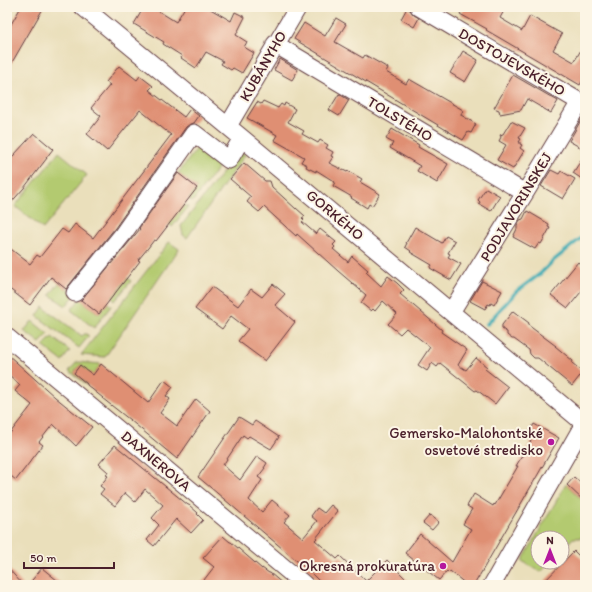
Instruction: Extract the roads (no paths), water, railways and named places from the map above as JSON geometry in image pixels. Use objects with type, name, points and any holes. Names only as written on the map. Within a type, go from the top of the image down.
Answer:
[{"type":"street","name":"GORKÉHO","points":[[83,7],[585,423]]},
{"type":"street","name":"KUBÁNYHO","points":[[228,126],[298,7]]},
{"type":"street","name":"DOSTOJEVSKÉHO","points":[[419,7],[582,103]]},
{"type":"street","name":"TOLSTÉHO","points":[[275,44],[525,193]]},
{"type":"street","name":"PODJAVORINSKEJ","points":[[451,312],[582,103]]},
{"type":"street","points":[[75,293],[123,234],[194,133],[229,160],[242,138]]},
{"type":"street","name":"DAXNEROVA","points":[[7,337],[305,585]]},
{"type":"street","points":[[492,585],[585,423]]},
{"type":"waterway","points":[[487,324],[517,291],[540,274],[553,261],[585,235]]},
{"type":"place","name":"Gemersko-Malohontské osvetové stredisko","points":[[551,442]]},
{"type":"place","name":"Okresná prokuratúra","points":[[443,566]]}]
